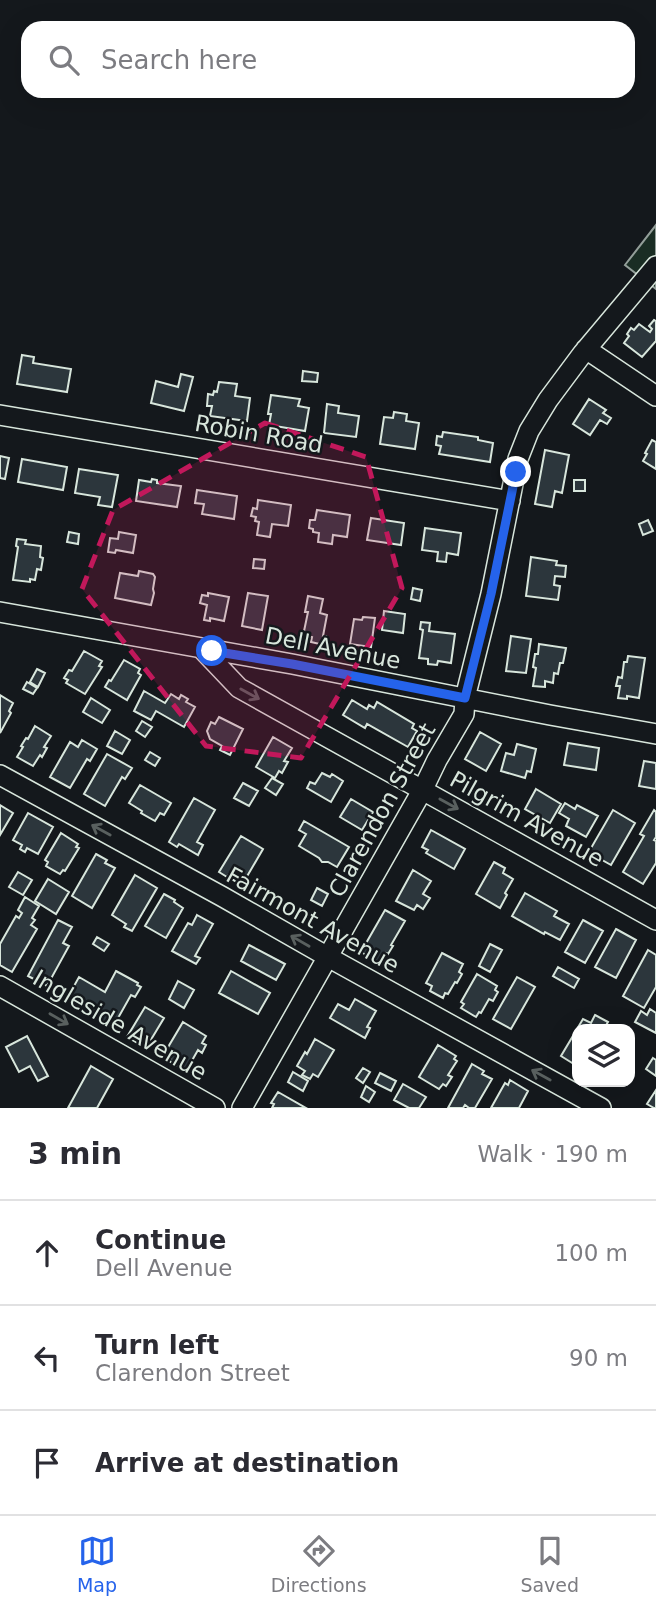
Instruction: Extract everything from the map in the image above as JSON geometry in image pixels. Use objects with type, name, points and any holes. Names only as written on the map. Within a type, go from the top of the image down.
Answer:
[{"type":"street","name":"Clarendon Street","points":[[242,1108],[464,714],[465,698],[489,605],[519,459],[529,431],[565,376],[656,266]]},
{"type":"street","points":[[586,349],[656,397]]},
{"type":"street","name":"Robin Road","points":[[0,415],[510,501]]},
{"type":"street","name":"Dell Avenue","points":[[0,612],[656,734]]},
{"type":"street","name":"Pilgrim Avenue","points":[[201,648],[239,688],[656,919]]},
{"type":"street","name":"Fairmont Avenue","points":[[0,775],[601,1108]]},
{"type":"street","name":"Ingleside Avenue","points":[[0,986],[215,1108]]},
{"type":"highlighted area","points":[[265,423],[366,457],[402,588],[301,758],[206,746],[82,589],[113,510]]},
{"type":"green space","points":[[656,225],[656,289],[625,265]]},
{"type":"building","points":[[654,320],[656,341],[642,357],[624,343],[631,328],[634,330],[639,324],[650,332],[652,329],[649,326]]},
{"type":"building","points":[[22,355],[34,357],[33,363],[71,369],[67,392],[17,384]]},
{"type":"building","points":[[303,371],[318,373],[317,382],[302,381]]},
{"type":"building","points":[[181,374],[193,377],[184,411],[151,403],[156,381],[178,387]]},
{"type":"building","points":[[219,382],[237,384],[235,396],[250,398],[247,421],[210,416],[212,406],[207,406],[208,394],[217,392]]},
{"type":"building","points":[[271,395],[300,399],[298,406],[309,408],[305,431],[269,425]]},
{"type":"building","points":[[589,399],[606,410],[603,413],[611,418],[607,424],[600,420],[590,435],[573,424]]},
{"type":"building","points":[[327,404],[339,406],[338,413],[359,416],[356,437],[324,433]]},
{"type":"building","points":[[394,412],[407,414],[406,421],[419,423],[415,449],[380,444],[384,417],[393,418]]},
{"type":"building","points":[[443,432],[478,437],[478,440],[493,443],[490,462],[439,454],[441,446],[436,445],[437,436],[442,437]]},
{"type":"building","points":[[652,440],[656,442],[656,469],[643,461]]},
{"type":"building","points":[[545,450],[569,455],[562,493],[555,491],[552,507],[535,504]]},
{"type":"building","points":[[0,456],[9,458],[5,479],[0,478]]},
{"type":"building","points":[[22,459],[67,467],[63,490],[18,482]]},
{"type":"building","points":[[79,469],[118,475],[112,507],[98,505],[100,497],[75,493]]},
{"type":"building","points":[[152,479],[157,480],[157,483],[181,486],[177,507],[136,501],[139,480],[151,482]]},
{"type":"building","points":[[574,480],[585,480],[585,491],[574,491]]},
{"type":"building","points":[[197,490],[237,496],[234,519],[202,514],[204,504],[195,503]]},
{"type":"building","points":[[258,500],[291,505],[288,526],[272,524],[270,537],[257,535],[259,522],[255,521],[256,517],[251,516],[253,508],[257,509]]},
{"type":"building","points":[[317,510],[350,515],[347,537],[333,535],[332,544],[318,542],[319,533],[309,528],[310,520],[315,520]]},
{"type":"building","points":[[371,518],[404,523],[401,545],[367,540]]},
{"type":"building","points":[[648,520],[653,531],[643,535],[639,524]]},
{"type":"building","points":[[425,528],[461,533],[458,555],[447,553],[446,562],[437,561],[438,552],[422,550]]},
{"type":"building","points":[[69,532],[79,534],[78,544],[67,542]]},
{"type":"building","points":[[119,532],[136,535],[133,553],[116,550],[115,553],[108,552],[110,538],[118,539]]},
{"type":"building","points":[[17,539],[26,540],[25,544],[41,546],[41,570],[37,569],[35,580],[30,579],[30,582],[13,580]]},
{"type":"building","points":[[531,557],[557,561],[556,565],[566,566],[565,577],[555,576],[554,585],[560,586],[558,600],[526,596]]},
{"type":"building","points":[[254,559],[265,560],[264,569],[253,568]]},
{"type":"building","points":[[139,571],[153,574],[155,577],[151,605],[115,598],[120,573],[138,576]]},
{"type":"building","points":[[413,588],[422,590],[420,601],[411,599]]},
{"type":"building","points":[[208,593],[229,597],[224,621],[210,618],[210,621],[204,620],[207,605],[200,603],[202,595],[208,596]]},
{"type":"building","points":[[248,593],[268,596],[262,630],[242,626]]},
{"type":"building","points":[[308,596],[323,599],[320,613],[327,615],[324,645],[311,642],[312,637],[303,636]]},
{"type":"building","points":[[384,611],[405,614],[403,633],[382,630]]},
{"type":"building","points":[[363,617],[375,618],[371,647],[350,644],[354,619],[362,620]]},
{"type":"building","points":[[421,622],[430,623],[429,631],[455,634],[451,663],[438,661],[437,665],[428,664],[428,659],[419,658],[423,630],[420,629]]},
{"type":"building","points":[[511,636],[531,639],[526,673],[506,671]]},
{"type":"building","points":[[539,644],[566,648],[558,674],[554,673],[553,683],[545,681],[545,687],[533,686],[536,668],[533,667]]},
{"type":"building","points":[[84,651],[102,661],[99,666],[102,667],[85,694],[66,683],[68,680],[64,678],[69,670],[72,671]]},
{"type":"building","points":[[628,656],[645,658],[639,698],[618,698],[618,677],[622,678],[624,662],[627,662]]},
{"type":"building","points":[[124,660],[140,669],[138,673],[141,675],[127,700],[105,687]]},
{"type":"building","points":[[37,669],[45,673],[38,687],[30,682]]},
{"type":"building","points":[[27,682],[37,688],[33,694],[23,689]]},
{"type":"building","points":[[144,691],[165,703],[171,694],[179,699],[181,695],[188,699],[186,702],[195,707],[184,727],[156,711],[151,720],[134,711]]},
{"type":"building","points":[[0,695],[13,703],[9,711],[11,713],[0,733]]},
{"type":"building","points":[[91,698],[110,710],[102,723],[83,712]]},
{"type":"building","points":[[352,700],[367,709],[369,705],[374,708],[377,702],[414,724],[412,728],[417,731],[408,747],[367,724],[365,728],[343,715]]},
{"type":"building","points":[[219,717],[243,729],[230,755],[220,750],[222,746],[210,739],[207,731],[211,722],[215,724]]},
{"type":"building","points":[[142,721],[152,727],[145,737],[136,731]]},
{"type":"building","points":[[35,726],[51,736],[44,747],[47,748],[42,757],[40,755],[33,766],[17,757]]},
{"type":"building","points":[[115,731],[130,740],[122,754],[107,746]]},
{"type":"building","points":[[480,732],[501,744],[486,771],[465,759]]},
{"type":"building","points":[[273,737],[292,748],[284,761],[288,762],[282,773],[279,771],[275,778],[256,767]]},
{"type":"building","points":[[82,740],[97,749],[90,761],[87,759],[70,788],[50,777],[70,742],[78,747]]},
{"type":"building","points":[[568,743],[599,748],[596,770],[564,765]]},
{"type":"building","points":[[517,744],[536,749],[531,772],[527,771],[525,778],[501,771],[506,753],[514,755]]},
{"type":"building","points":[[150,752],[160,758],[155,766],[145,760]]},
{"type":"building","points":[[107,754],[132,768],[125,779],[122,777],[105,806],[84,794]]},
{"type":"building","points":[[644,761],[656,763],[656,789],[639,786]]},
{"type":"building","points":[[322,773],[330,777],[332,774],[343,781],[331,802],[307,788],[310,782],[315,784]]},
{"type":"building","points":[[272,778],[283,784],[276,795],[265,788]]},
{"type":"building","points":[[243,783],[258,791],[249,806],[234,798]]},
{"type":"building","points":[[140,785],[171,803],[164,815],[160,813],[155,821],[129,803]]},
{"type":"building","points":[[536,789],[561,804],[550,823],[525,809]]},
{"type":"building","points":[[194,798],[215,810],[197,842],[203,845],[198,855],[179,844],[177,847],[169,842]]},
{"type":"building","points":[[351,799],[373,812],[362,830],[340,817]]},
{"type":"building","points":[[565,803],[575,809],[577,805],[598,816],[586,837],[566,826],[569,819],[559,813]]},
{"type":"building","points":[[0,805],[13,813],[0,835]]},
{"type":"building","points":[[613,810],[635,823],[611,865],[587,855]]},
{"type":"building","points":[[654,810],[656,863],[643,884],[623,872],[644,836],[640,834]]},
{"type":"building","points":[[28,813],[53,827],[38,854],[27,848],[25,852],[20,849],[22,845],[13,840]]},
{"type":"building","points":[[304,821],[349,847],[337,867],[322,862],[299,846],[306,834],[299,830]]},
{"type":"building","points":[[431,830],[465,849],[454,869],[426,853],[428,850],[422,847]]},
{"type":"building","points":[[61,833],[78,844],[76,847],[79,848],[65,871],[60,874],[46,866],[48,862],[45,860]]},
{"type":"building","points":[[241,836],[263,849],[242,885],[233,880],[235,877],[229,874],[227,877],[219,872]]},
{"type":"building","points":[[96,854],[115,868],[92,908],[72,896]]},
{"type":"building","points":[[494,862],[505,868],[503,873],[513,879],[500,908],[476,894]]},
{"type":"building","points":[[413,870],[431,881],[423,894],[430,898],[423,909],[417,905],[414,910],[396,901]]},
{"type":"building","points":[[18,872],[32,880],[23,895],[9,887]]},
{"type":"building","points":[[135,875],[157,888],[132,931],[112,915]]},
{"type":"building","points":[[48,879],[69,892],[56,914],[35,901]]},
{"type":"building","points":[[317,888],[328,894],[322,906],[311,900]]},
{"type":"building","points":[[525,893],[557,911],[554,916],[569,924],[560,940],[512,916]]},
{"type":"building","points":[[164,894],[183,908],[166,938],[145,926]]},
{"type":"building","points":[[25,897],[39,906],[31,925],[37,929],[12,972],[0,965],[0,944],[16,916],[19,918],[22,913],[18,910]]},
{"type":"building","points":[[385,910],[405,921],[391,945],[393,946],[380,963],[361,952]]},
{"type":"building","points":[[197,915],[213,924],[195,956],[200,958],[196,964],[172,951],[188,923],[192,925]]},
{"type":"building","points":[[58,920],[72,927],[63,943],[69,946],[47,986],[28,976]]},
{"type":"building","points":[[583,920],[603,931],[585,963],[565,952]]},
{"type":"building","points":[[616,929],[636,940],[616,978],[595,967]]},
{"type":"building","points":[[97,937],[109,944],[104,951],[93,944]]},
{"type":"building","points":[[490,944],[502,950],[490,972],[479,966]]},
{"type":"building","points":[[249,945],[285,964],[276,980],[241,961]]},
{"type":"building","points":[[648,950],[656,955],[656,987],[644,1008],[623,996]]},
{"type":"building","points":[[442,953],[463,964],[457,983],[455,982],[443,998],[430,991],[432,986],[426,983]]},
{"type":"building","points":[[558,967],[579,979],[574,988],[553,976]]},
{"type":"building","points":[[116,971],[141,987],[135,997],[131,995],[113,1027],[92,1015],[95,1009],[69,995],[79,977],[105,992]]},
{"type":"building","points":[[231,971],[270,993],[258,1014],[219,993]]},
{"type":"building","points":[[477,974],[497,986],[495,990],[498,992],[493,1001],[489,999],[476,1017],[461,1008],[464,1004],[461,1002]]},
{"type":"building","points":[[517,977],[535,987],[511,1029],[493,1019]]},
{"type":"building","points":[[178,981],[194,990],[184,1008],[169,999]]},
{"type":"building","points":[[355,999],[376,1011],[367,1027],[370,1028],[365,1038],[330,1018],[338,1004],[349,1010]]},
{"type":"building","points":[[145,1007],[164,1018],[146,1048],[127,1037]]},
{"type":"building","points":[[650,1009],[656,1013],[656,1033],[635,1022],[641,1011],[647,1015]]},
{"type":"building","points":[[595,1015],[608,1022],[580,1024],[583,1019],[591,1023]]},
{"type":"building","points":[[183,1022],[206,1036],[202,1043],[206,1045],[202,1053],[198,1050],[186,1071],[169,1061],[171,1058],[164,1054]]},
{"type":"building","points":[[27,1036],[48,1076],[38,1081],[30,1066],[19,1072],[6,1047]]},
{"type":"building","points":[[572,1037],[572,1063],[561,1056]]},
{"type":"building","points":[[315,1039],[334,1050],[318,1077],[313,1074],[310,1079],[302,1075],[305,1071],[297,1066]]},
{"type":"building","points":[[438,1045],[456,1056],[454,1059],[457,1061],[448,1075],[452,1077],[446,1086],[443,1084],[439,1089],[419,1077]]},
{"type":"building","points":[[653,1058],[656,1060],[656,1076],[646,1069]]},
{"type":"building","points":[[472,1064],[492,1079],[475,1108],[465,1105],[463,1108],[448,1108]]},
{"type":"building","points":[[91,1066],[113,1079],[97,1108],[68,1108]]},
{"type":"building","points":[[363,1068],[370,1072],[363,1083],[356,1078]]},
{"type":"building","points":[[293,1072],[308,1081],[303,1091],[288,1082]]},
{"type":"building","points":[[380,1073],[396,1081],[391,1091],[375,1083]]},
{"type":"building","points":[[510,1080],[528,1091],[519,1108],[491,1108],[505,1083],[508,1085]]},
{"type":"building","points":[[403,1084],[426,1097],[419,1108],[409,1108],[394,1100]]},
{"type":"building","points":[[366,1086],[375,1092],[369,1102],[361,1097]]},
{"type":"building","points":[[656,1090],[656,1108],[654,1108],[647,1104]]},
{"type":"building","points":[[278,1092],[306,1108],[272,1108],[274,1104],[271,1103]]},
{"type":"route","points":[[212,651],[465,698],[491,594],[516,472]]}]
